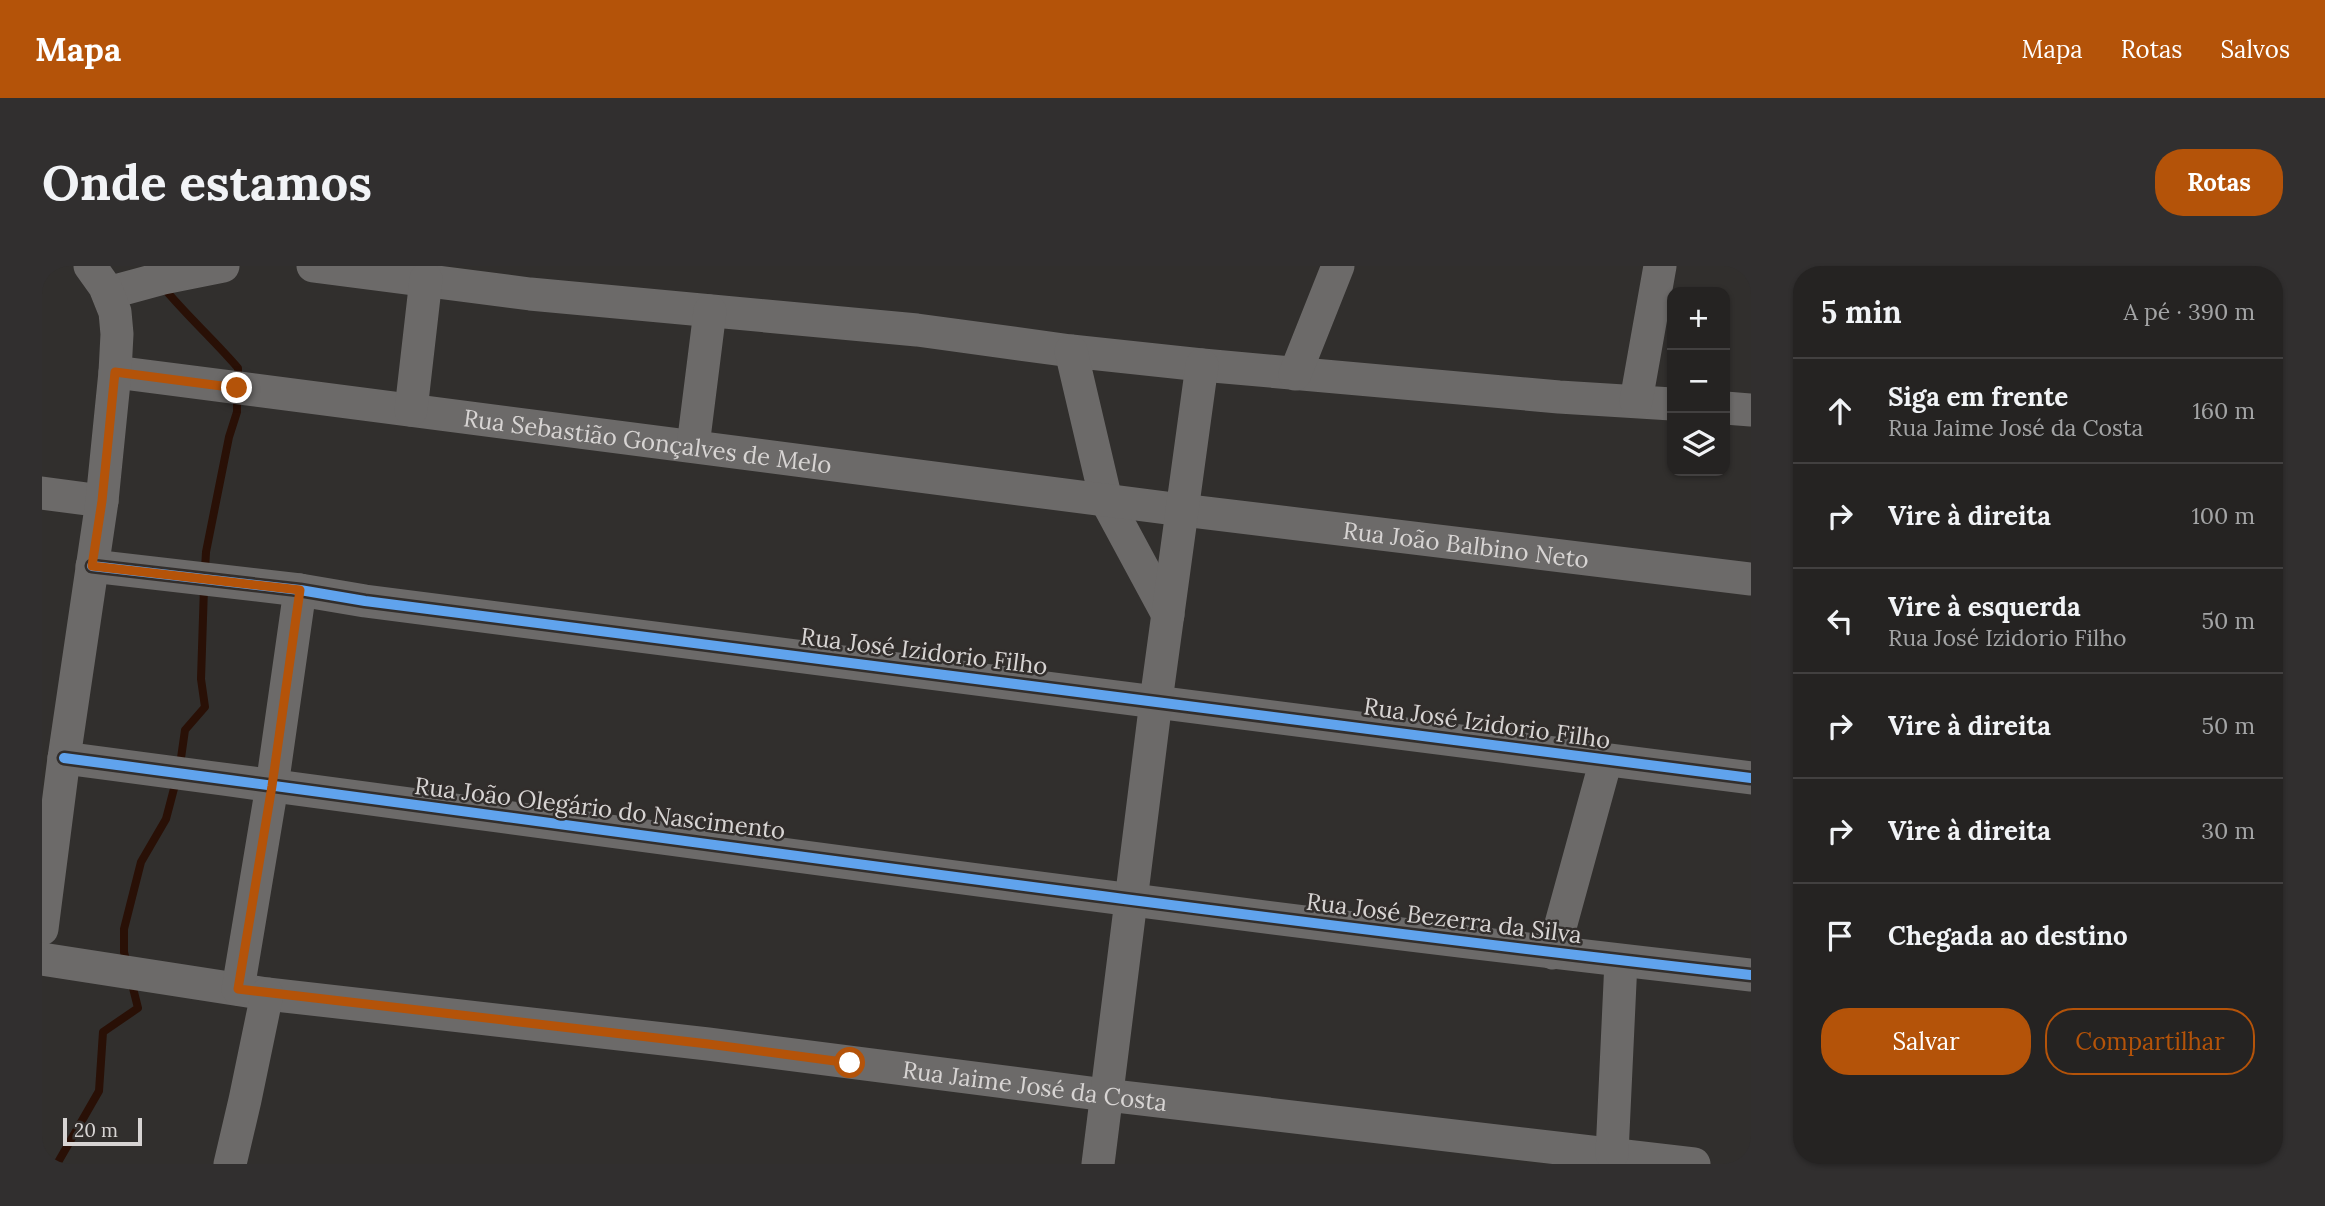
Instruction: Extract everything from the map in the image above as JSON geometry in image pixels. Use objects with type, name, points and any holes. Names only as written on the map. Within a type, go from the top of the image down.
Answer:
[{"type":"street","points":[[42,929],[57,750],[102,501],[115,372],[115,312],[99,280],[163,278],[223,266]]},
{"type":"street","points":[[313,266],[530,295],[917,330],[1202,365],[1559,397],[1667,404]]},
{"type":"street","points":[[1295,374],[1338,266]]},
{"type":"street","points":[[1636,401],[1660,266]]},
{"type":"street","points":[[411,410],[426,279]]},
{"type":"street","points":[[692,446],[710,311]]},
{"type":"street","points":[[1071,351],[1106,500],[1168,615]]},
{"type":"street","points":[[1098,1164],[1156,701],[1202,365]]},
{"type":"street","name":"Rua Sebastião Gonçalves de Melo","points":[[115,372],[1182,510]]},
{"type":"street","points":[[1730,408],[1751,410]]},
{"type":"street","points":[[42,493],[102,501]]},
{"type":"street","name":"Rua João Balbino Neto","points":[[1182,510],[1751,579]]},
{"type":"street","name":"Rua José Izidorio Filho","points":[[92,566],[300,590],[365,601],[1751,778]]},
{"type":"street","points":[[230,1164],[246,1100],[252,992],[272,786],[300,590]]},
{"type":"street","name":"Rua João Olegário do Nascimento","points":[[57,750],[272,786],[1131,899]]},
{"type":"street","points":[[1553,953],[1606,760]]},
{"type":"street","name":"Rua José Bezerra da Silva","points":[[1131,899],[1553,953],[1751,975]]},
{"type":"street","name":"Rua Jaime José da Costa","points":[[42,959],[252,992],[708,1044],[1575,1157],[1612,1154],[1694,1164]]},
{"type":"street","points":[[1612,1154],[1621,961]]},
{"type":"waterway","points":[[163,287],[238,368],[238,381]]},
{"type":"waterway","points":[[205,570],[206,552],[229,437],[237,412],[237,394]]},
{"type":"waterway","points":[[180,765],[185,730],[205,707],[201,679],[204,587]]},
{"type":"waterway","points":[[127,964],[124,929],[141,862],[166,819],[176,781]]},
{"type":"waterway","points":[[57,1164],[99,1091],[103,1032],[138,1008],[131,980]]},
{"type":"cycle path","points":[[92,566],[300,590],[365,601],[1751,778]]},
{"type":"cycle path","points":[[64,758],[1118,898],[1751,975]]},
{"type":"route","points":[[237,388],[115,372],[102,501],[92,566],[300,590],[272,786],[238,989],[850,1063]]}]
